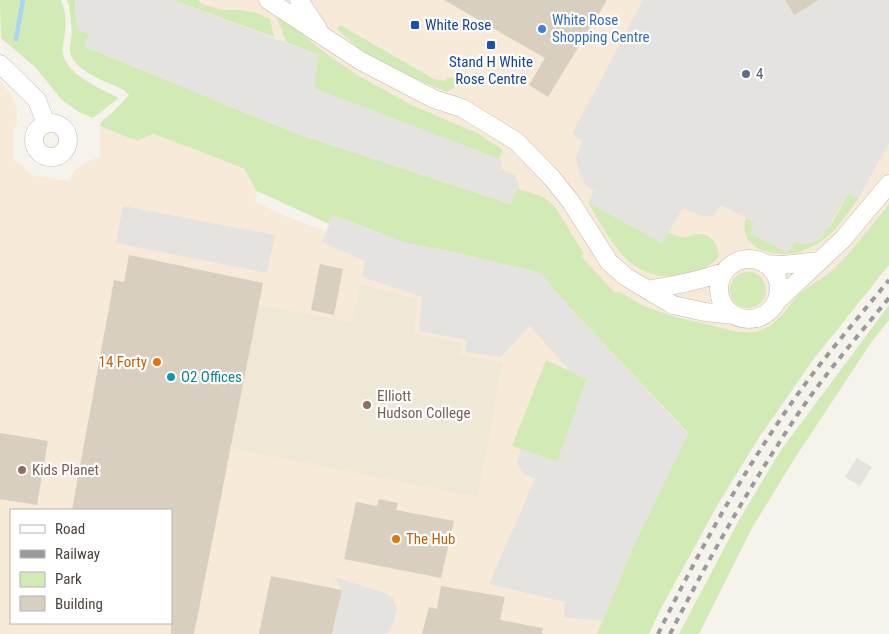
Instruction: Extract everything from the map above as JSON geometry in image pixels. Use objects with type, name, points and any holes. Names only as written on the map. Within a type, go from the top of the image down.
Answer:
[{"type":"street","points":[[268,0],[362,62],[434,99],[462,108],[516,141],[552,178],[571,202],[609,262],[626,277],[673,304],[705,312],[734,315],[742,318],[758,318],[771,310],[779,287],[772,270],[765,264],[747,259],[730,265],[724,272],[720,280],[720,296],[727,310],[734,315]]},
{"type":"street","points":[[299,0],[322,36]]},
{"type":"street","points":[[0,64],[37,100],[46,124]]},
{"type":"street","points":[[775,303],[843,239],[889,184]]},
{"type":"street","points":[[765,264],[783,265],[819,261]]},
{"type":"street","points":[[647,290],[705,279],[724,272]]},
{"type":"shaded area","points":[[75,0],[889,0],[889,204],[832,271],[799,294],[782,315],[770,326],[755,332],[738,332],[712,326],[644,306],[618,291],[615,294],[581,256],[584,254],[511,204],[295,133],[84,46],[89,34]]},
{"type":"shaded area","points":[[75,0],[173,0],[318,55],[314,88],[502,160],[501,169],[515,175],[519,185],[511,204],[295,133],[84,46],[89,34],[77,29]]},
{"type":"shaded area","name":"4","points":[[643,0],[889,0],[889,143],[858,199],[848,194],[823,236],[813,243],[802,244],[795,242],[788,253],[750,234],[754,222],[721,205],[714,216],[702,216],[683,208],[662,243],[588,202],[594,191],[586,186],[580,176],[576,158],[582,140],[572,134]]},
{"type":"shaded area","points":[[0,81],[12,96],[17,109],[17,124],[13,131],[13,160],[22,165],[31,175],[69,181],[75,170],[86,162],[100,157],[100,126],[137,141],[153,134],[244,170],[257,191],[255,202],[288,217],[326,231],[333,215],[571,309],[688,434],[597,634],[0,634]]},
{"type":"shaded area","points":[[123,206],[275,235],[267,273],[116,243]]},
{"type":"shaded area","points":[[333,215],[406,243],[462,254],[540,273],[571,309],[688,434],[632,549],[602,621],[564,617],[565,602],[489,584],[535,479],[524,474],[517,463],[521,449],[557,462],[587,379],[570,371],[530,326],[501,357],[465,352],[467,340],[419,331],[422,297],[362,277],[365,261],[322,242]]},
{"type":"shaded area","name":"Elliott Hudson College","points":[[361,285],[418,299],[414,333],[462,343],[461,355],[502,362],[478,497],[232,448],[258,305],[351,322]]},
{"type":"shaded area","points":[[857,458],[872,467],[860,486],[845,477]]},
{"type":"shaded area","points":[[334,577],[382,592],[393,598],[397,610],[387,634],[333,634],[342,590]]},
{"type":"green space","points":[[0,0],[61,0],[66,22],[63,55],[67,63],[82,78],[119,98],[93,118],[79,112],[62,100],[35,67],[1,38]]},
{"type":"green space","points":[[67,0],[75,0],[77,29],[89,34],[84,46],[295,133],[511,204],[517,189],[543,197],[555,207],[584,254],[581,256],[615,293],[618,291],[644,306],[673,316],[738,332],[755,332],[770,326],[782,315],[799,294],[832,271],[889,204],[889,265],[813,360],[760,436],[718,504],[649,634],[597,634],[632,549],[688,433],[571,309],[540,273],[462,254],[406,243],[333,215],[329,224],[257,191],[244,169],[153,134],[137,141],[100,126],[102,121],[129,95],[124,90],[84,70],[72,58],[70,50],[71,22]]},
{"type":"green space","points":[[173,0],[198,0],[202,4],[222,10],[240,10],[256,13],[270,19],[274,37]]},
{"type":"green space","points":[[279,17],[357,75],[411,105],[477,133],[503,150],[499,159],[313,88],[318,55],[286,42],[277,18]]},
{"type":"green space","points":[[340,25],[434,79],[444,81],[448,78],[455,78],[455,87],[447,92],[409,76],[363,52],[337,29]]},
{"type":"green space","points":[[848,194],[858,199],[833,232],[820,242],[797,253],[776,254],[767,252],[751,243],[746,236],[744,228],[746,218],[795,242],[805,243],[814,241],[821,236],[834,220]]},
{"type":"green space","points":[[588,202],[662,243],[668,232],[682,237],[696,234],[706,235],[715,243],[719,256],[698,272],[686,276],[660,276],[647,272],[625,258],[614,245]]},
{"type":"green space","points":[[748,272],[755,273],[761,277],[765,283],[765,297],[761,303],[755,307],[748,308],[741,307],[735,303],[731,297],[730,290],[731,283],[735,277],[741,273]]},
{"type":"green space","points":[[889,305],[889,320],[872,341],[795,458],[752,528],[699,634],[679,634],[739,520],[781,450]]},
{"type":"green space","points":[[546,360],[587,379],[557,462],[512,446]]},
{"type":"building","name":"White Rose Shopping Centre","points":[[444,0],[607,0],[548,97],[529,85],[545,58]]},
{"type":"building","points":[[785,0],[819,0],[794,15]]},
{"type":"building","name":"O2 Offices","points":[[129,255],[263,283],[194,634],[171,634],[172,509],[72,509],[114,280],[124,282]]},
{"type":"building","points":[[320,264],[343,269],[334,315],[311,310]]},
{"type":"building","name":"Kids Planet","points":[[0,433],[48,441],[37,505],[0,499]]},
{"type":"building","points":[[379,499],[398,503],[396,510],[454,521],[441,578],[344,559],[356,502],[377,506]]},
{"type":"building","points":[[271,576],[342,590],[332,634],[259,634]]},
{"type":"building","points":[[441,586],[505,597],[500,620],[543,628],[542,634],[422,634],[429,607],[437,609]]},
{"type":"waterway","points":[[16,39],[23,0]]},
{"type":"railway","points":[[658,634],[718,520],[768,438],[810,377],[889,280]]},
{"type":"railway","points":[[670,634],[730,524],[779,443],[818,386],[889,298]]},
{"type":"place","name":"White Rose","points":[[415,25]]},
{"type":"place","name":"White Rose Shopping Centre","points":[[542,29]]},
{"type":"place","name":"Stand H White Rose Centre","points":[[491,45]]},
{"type":"place","name":"4","points":[[746,74]]},
{"type":"place","name":"14 Forty","points":[[157,362]]},
{"type":"place","name":"O2 Offices","points":[[171,377]]},
{"type":"place","name":"Elliott Hudson College","points":[[367,405]]},
{"type":"place","name":"Kids Planet","points":[[22,470]]},
{"type":"place","name":"The Hub","points":[[396,539]]}]
